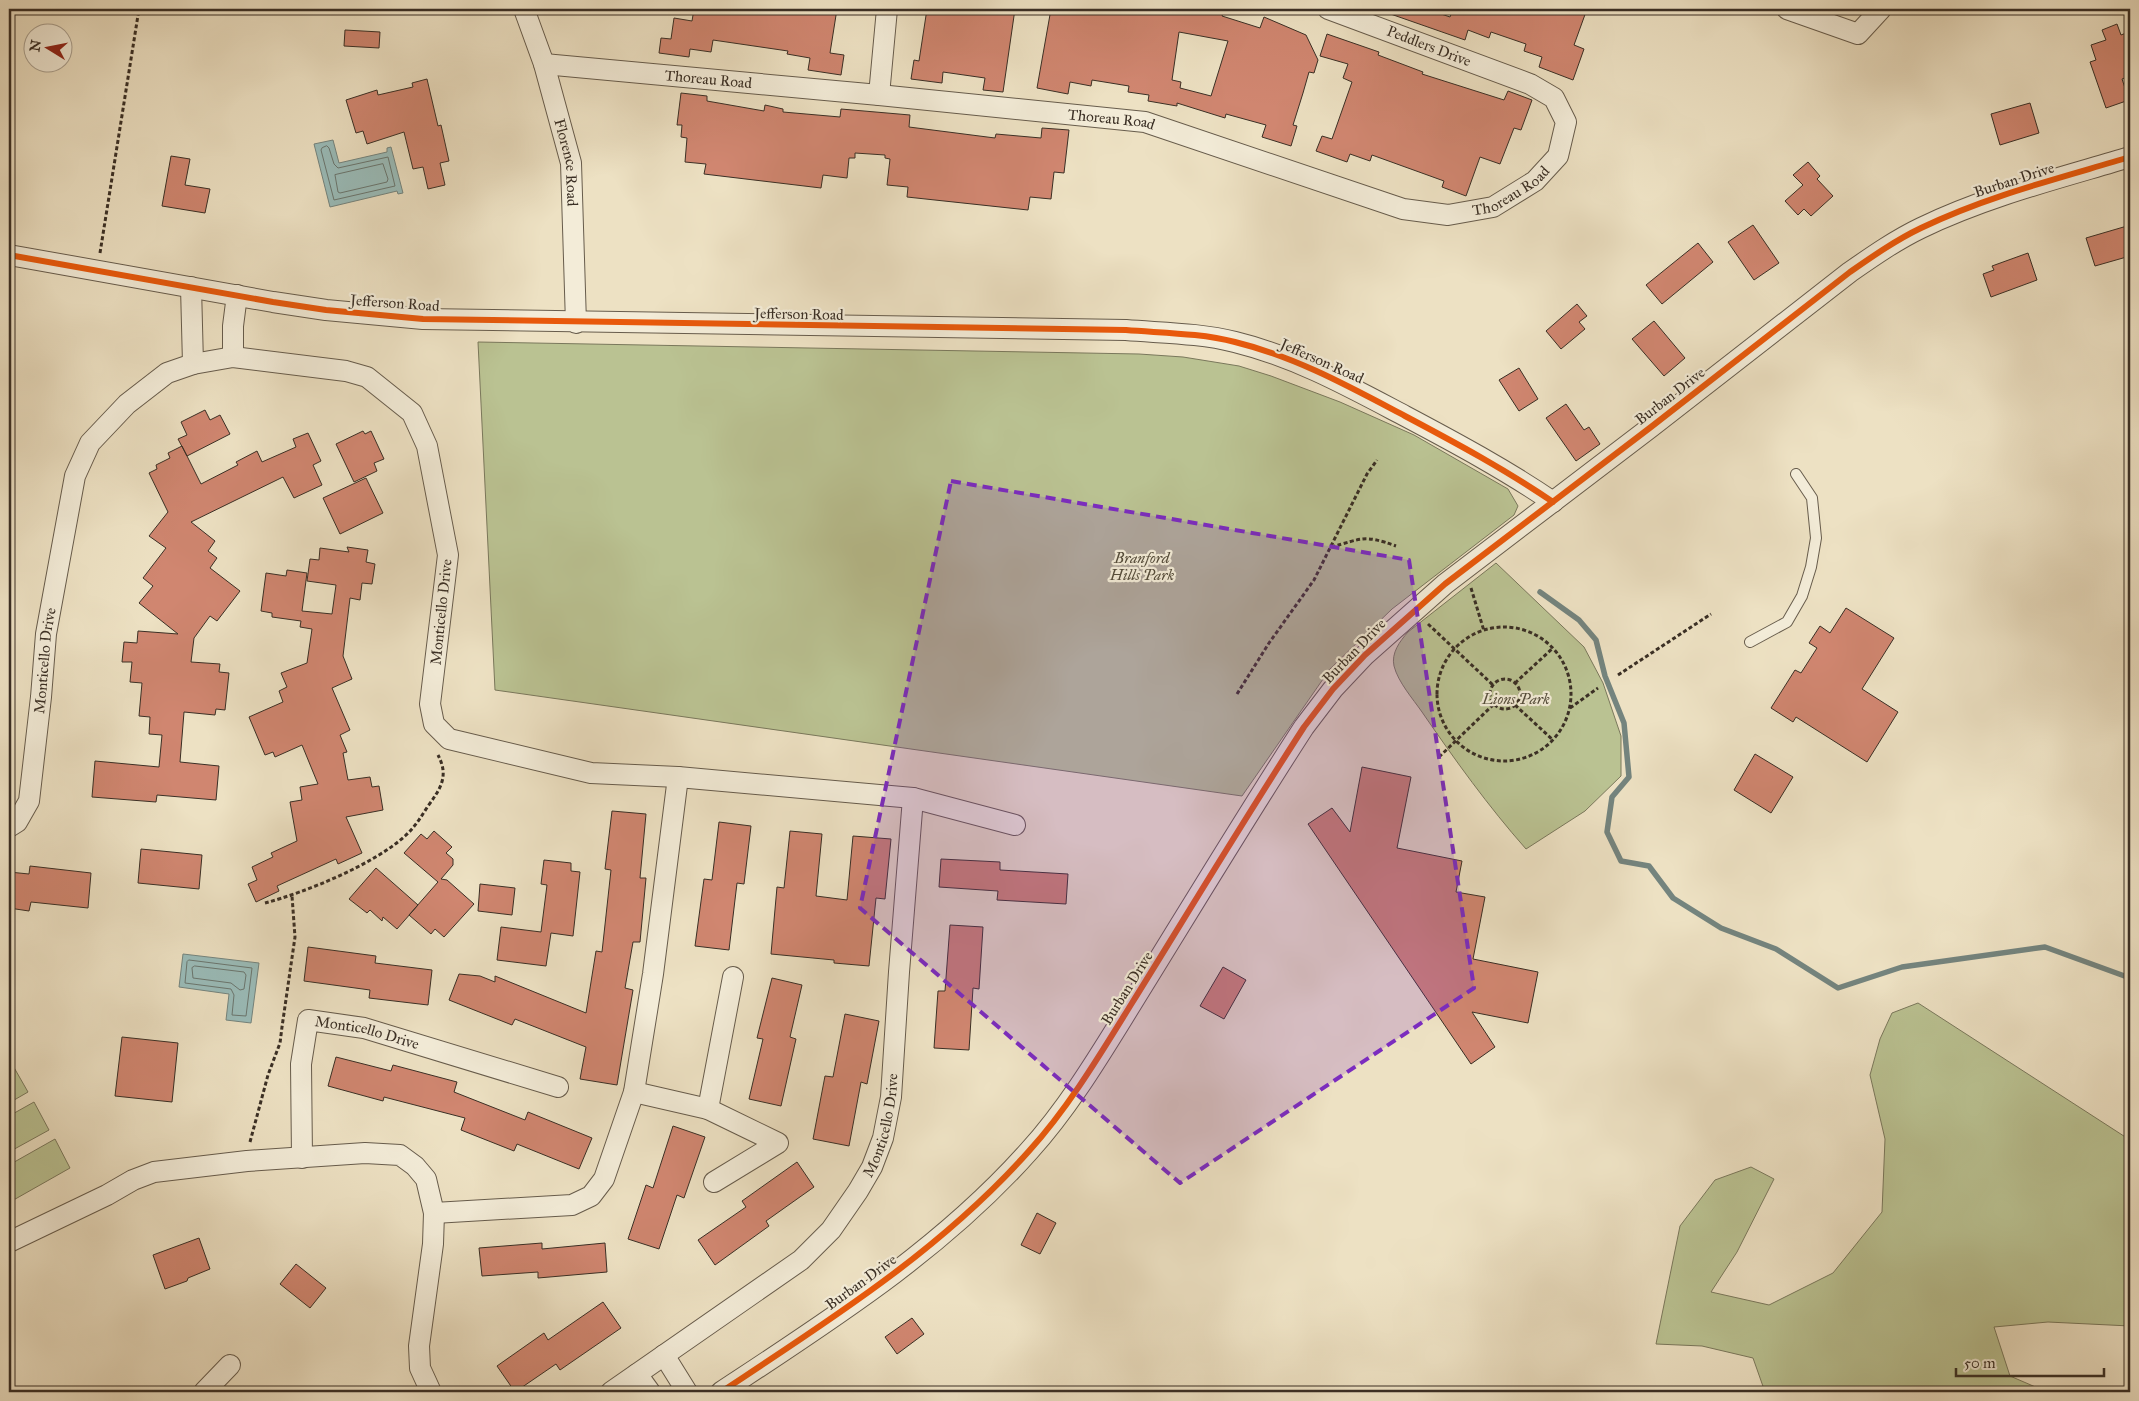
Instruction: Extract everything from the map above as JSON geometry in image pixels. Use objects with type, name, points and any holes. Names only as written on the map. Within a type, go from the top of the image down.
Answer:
[{"type":"street","name":"Florence Road","points":[[524,9],[544,64],[571,163],[576,323]]},
{"type":"street","points":[[879,95],[887,9]]},
{"type":"street","name":"Peddlers Drive","points":[[1328,9],[1530,84]]},
{"type":"street","points":[[1787,9],[1858,34],[1881,9]]},
{"type":"street","name":"Thoreau Road","points":[[544,64],[1145,122],[1403,209],[1448,215],[1493,207],[1535,181],[1558,156],[1566,122],[1554,98],[1530,84]]},
{"type":"street","name":"Burban Drive","points":[[721,1392],[892,1276],[950,1229],[983,1199],[1030,1150],[1076,1090],[1110,1038],[1304,727],[1333,689],[1364,655],[1415,609],[1850,272],[1885,248],[1920,228],[1960,211],[2130,157]]},
{"type":"street","name":"Jefferson Road","points":[[9,255],[326,310],[423,319],[576,323],[1126,330],[1234,341],[1279,355],[1336,378],[1487,460],[1553,502]]},
{"type":"street","points":[[191,287],[193,364]]},
{"type":"street","points":[[233,357],[233,326],[237,295]]},
{"type":"street","name":"Monticello Drive","points":[[9,827],[17,822],[28,801],[42,697],[46,634],[75,476],[90,443],[127,404],[167,373],[193,364],[233,357],[346,371],[367,377],[412,413],[427,446],[448,555],[430,704],[434,724],[449,739],[591,773],[678,777],[913,798],[1015,825]]},
{"type":"street","points":[[434,1213],[572,1205],[591,1196],[604,1179],[634,1092],[653,974],[678,777]]},
{"type":"street","name":"Monticello Drive","points":[[611,1392],[801,1260],[832,1230],[872,1166],[883,1138],[891,1097],[898,972],[913,798]]},
{"type":"street","points":[[708,1109],[733,977]]},
{"type":"street","name":"Monticello Drive","points":[[302,1158],[300,1064],[308,1020],[364,1028],[558,1088]]},
{"type":"street","points":[[634,1092],[708,1109],[778,1143],[714,1182]]},
{"type":"street","points":[[9,1242],[98,1200],[133,1180],[147,1175],[247,1162],[365,1152],[400,1155],[415,1166],[426,1179],[434,1213],[433,1244],[419,1346],[420,1368],[431,1392]]},
{"type":"street","points":[[664,1356],[687,1392]]},
{"type":"street","points":[[204,1392],[230,1364]]},
{"type":"street","points":[[637,1374],[650,1392]]},
{"type":"lane","points":[[1750,642],[1787,622],[1802,596],[1811,567],[1816,538],[1812,498],[1796,474]]},
{"type":"path","points":[[97,271],[139,9]]},
{"type":"path","points":[[1237,694],[1269,643],[1314,580],[1367,474],[1377,460]]},
{"type":"path","points":[[1330,547],[1358,538],[1370,538],[1396,546]]},
{"type":"path","points":[[1466,568],[1484,631]]},
{"type":"path","points":[[1415,609],[1423,620],[1493,685]]},
{"type":"path","points":[[1618,675],[1711,614]]},
{"type":"path","points":[[1502,628],[1521,629],[1533,634],[1553,648],[1568,672],[1571,686],[1570,708],[1562,728],[1553,740],[1531,756],[1505,762],[1478,756],[1466,750],[1456,741],[1447,729],[1441,716],[1438,702],[1441,674],[1455,649],[1464,641],[1484,631],[1502,628]]},
{"type":"path","points":[[1515,683],[1553,648]]},
{"type":"path","points":[[1504,679],[1515,683],[1520,694],[1515,705],[1508,709],[1500,708],[1494,704],[1490,691],[1493,685],[1504,679]]},
{"type":"path","points":[[1570,708],[1598,688]]},
{"type":"path","points":[[1439,757],[1494,704]]},
{"type":"path","points":[[1515,705],[1553,740]]},
{"type":"path","points":[[265,904],[292,896],[382,854],[405,836],[420,820],[439,792],[444,766],[436,750]]},
{"type":"path","points":[[247,1162],[251,1136],[268,1075],[280,1043],[295,937],[292,896]]},
{"type":"highlighted area","points":[[951,481],[1409,560],[1474,988],[1180,1183],[860,908]]},
{"type":"green space","name":"Branford Hills Park","points":[[478,342],[1139,354],[1183,357],[1239,366],[1340,402],[1414,435],[1508,489],[1518,506],[1514,515],[1392,609],[1330,669],[1242,796],[495,690]]},
{"type":"green space","name":"Lions Park","points":[[1496,563],[1584,647],[1603,683],[1621,736],[1621,776],[1585,811],[1526,849],[1472,782],[1406,690],[1396,672],[1393,661],[1397,648],[1408,632]]},
{"type":"green space","points":[[1918,1003],[2130,1140],[2130,1326],[2048,1322],[1994,1327],[2010,1376],[2047,1392],[1765,1392],[1753,1358],[1702,1346],[1656,1344],[1680,1226],[1715,1180],[1751,1167],[1774,1179],[1737,1252],[1711,1292],[1769,1305],[1833,1273],[1882,1212],[1885,1139],[1870,1075],[1880,1039],[1892,1013]]},
{"type":"green space","points":[[12,1064],[28,1092],[9,1103],[9,1066]]},
{"type":"green space","points":[[34,1102],[49,1130],[9,1152],[9,1116]]},
{"type":"green space","points":[[55,1139],[70,1168],[10,1202],[9,1165]]},
{"type":"water","points":[[333,140],[339,163],[387,152],[387,148],[391,147],[403,193],[398,194],[397,191],[330,207],[314,144]]},
{"type":"water","points":[[183,954],[259,963],[251,1023],[226,1020],[229,994],[179,987]]},
{"type":"building","points":[[694,9],[837,9],[830,53],[844,55],[841,75],[808,70],[810,58],[787,54],[788,51],[713,40],[711,52],[690,49],[689,57],[659,53],[661,38],[671,39],[674,18],[692,21]]},
{"type":"building","points":[[927,9],[975,9],[995,12],[996,9],[1015,9],[1003,92],[983,90],[985,78],[943,72],[942,83],[911,79],[914,60],[919,61]]},
{"type":"building","points":[[1051,9],[1172,9],[1194,13],[1195,9],[1225,9],[1222,16],[1260,28],[1264,17],[1306,35],[1318,60],[1314,73],[1309,72],[1293,125],[1297,126],[1291,146],[1262,137],[1266,125],[1226,114],[1225,118],[1177,103],[1177,106],[1148,101],[1149,95],[1128,92],[1129,86],[1092,80],[1091,86],[1070,82],[1068,94],[1037,88]],"holes":[[[1179,32],[1228,41],[1211,96],[1180,88],[1181,82],[1172,80]]]},
{"type":"building","points":[[1382,9],[1427,9],[1450,17],[1453,9],[1587,9],[1574,45],[1584,49],[1573,80],[1539,67],[1542,57],[1524,51],[1526,44],[1491,32],[1489,38],[1468,30],[1465,40],[1382,11]]},
{"type":"building","points":[[2117,24],[2121,35],[2126,33],[2130,45],[2130,76],[2122,79],[2129,100],[2106,108],[2090,62],[2096,60],[2091,45],[2106,40],[2102,30]]},
{"type":"building","points":[[345,30],[380,32],[379,48],[344,46]]},
{"type":"building","points":[[1327,34],[1379,52],[1378,55],[1423,72],[1422,74],[1504,100],[1508,91],[1532,100],[1521,130],[1514,128],[1500,164],[1480,157],[1466,196],[1442,187],[1444,181],[1372,155],[1370,161],[1350,154],[1347,162],[1316,151],[1322,136],[1332,139],[1352,82],[1343,78],[1348,64],[1320,56]]},
{"type":"building","points":[[427,79],[438,126],[441,125],[449,161],[440,163],[445,185],[428,189],[423,167],[413,169],[404,132],[367,144],[363,131],[356,133],[346,100],[377,90],[378,95],[413,87],[412,83]]},
{"type":"building","points":[[681,93],[707,96],[707,101],[764,111],[765,105],[783,109],[783,112],[840,117],[841,109],[910,115],[909,127],[995,138],[996,134],[1041,138],[1042,128],[1069,130],[1064,173],[1054,172],[1051,199],[1030,197],[1028,210],[907,197],[908,187],[887,185],[890,159],[885,158],[885,155],[855,153],[855,158],[849,158],[847,178],[823,175],[821,188],[704,174],[706,164],[685,162],[687,138],[681,137],[682,125],[677,125]]},
{"type":"building","points":[[2030,103],[2039,133],[2000,145],[1991,114]]},
{"type":"building","points":[[171,156],[190,159],[185,185],[210,189],[205,213],[162,206]]},
{"type":"building","points":[[1808,162],[1820,176],[1817,179],[1833,196],[1811,216],[1804,209],[1798,215],[1785,201],[1803,185],[1793,175]]},
{"type":"building","points":[[1753,225],[1779,263],[1754,280],[1728,242]]},
{"type":"building","points":[[2127,226],[2130,239],[2130,256],[2095,266],[2086,238]]},
{"type":"building","points":[[1698,243],[1713,262],[1662,304],[1646,285]]},
{"type":"building","points":[[2028,253],[2037,280],[1991,297],[1983,274],[1994,270],[1992,266]]},
{"type":"building","points":[[1577,304],[1587,316],[1579,322],[1585,329],[1561,349],[1546,331]]},
{"type":"building","points":[[1654,321],[1685,358],[1664,376],[1632,339]]},
{"type":"building","points":[[1519,368],[1538,399],[1519,411],[1499,380]]},
{"type":"building","points":[[1566,404],[1584,430],[1589,427],[1600,444],[1576,461],[1546,418]]},
{"type":"building","points":[[205,410],[210,420],[220,415],[230,434],[187,456],[178,439],[187,435],[181,422]]},
{"type":"building","points":[[363,431],[365,434],[371,431],[384,459],[374,463],[377,471],[354,482],[336,444]]},
{"type":"building","points":[[308,433],[321,461],[313,465],[322,485],[294,498],[283,477],[191,522],[215,541],[208,551],[217,558],[210,568],[240,591],[217,621],[210,616],[194,638],[191,662],[220,664],[219,672],[229,673],[225,710],[216,709],[215,715],[184,712],[180,762],[219,766],[216,800],[157,795],[156,802],[92,797],[95,761],[159,767],[162,735],[149,734],[150,717],[139,716],[142,683],[130,682],[132,662],[122,662],[124,642],[137,643],[138,631],[178,634],[139,603],[153,586],[143,578],[166,548],[149,536],[168,512],[149,473],[157,469],[156,465],[170,458],[168,453],[182,446],[201,484],[238,465],[236,462],[257,451],[262,462],[296,447],[293,439]]},
{"type":"building","points":[[366,478],[383,513],[340,534],[323,498]]},
{"type":"building","points":[[347,547],[368,550],[366,562],[375,564],[372,584],[362,583],[360,600],[350,598],[343,656],[352,679],[332,688],[350,730],[340,735],[347,752],[343,753],[348,780],[370,777],[372,787],[379,786],[383,810],[346,817],[362,853],[338,864],[336,859],[277,886],[279,891],[256,902],[248,884],[257,880],[252,867],[273,857],[271,853],[297,841],[290,802],[302,800],[300,787],[318,784],[302,745],[275,757],[273,752],[265,755],[249,717],[283,702],[279,691],[287,687],[281,673],[307,663],[312,629],[300,627],[301,621],[272,617],[272,613],[261,611],[266,573],[286,576],[287,570],[307,573],[302,611],[332,614],[336,585],[307,581],[310,559],[319,560],[320,548],[349,552]]},
{"type":"building","points":[[1846,608],[1894,638],[1862,689],[1898,712],[1867,762],[1796,717],[1793,722],[1771,708],[1795,670],[1801,673],[1817,648],[1809,643],[1820,626],[1830,633]]},
{"type":"building","points":[[1755,754],[1793,777],[1771,813],[1734,790]]},
{"type":"building","points":[[1362,767],[1411,777],[1397,848],[1462,861],[1456,892],[1485,897],[1473,959],[1538,972],[1528,1023],[1472,1012],[1495,1047],[1471,1064],[1308,824],[1332,808],[1350,832]]},
{"type":"building","points":[[612,811],[646,814],[640,878],[646,878],[640,942],[633,942],[625,988],[633,990],[617,1085],[580,1079],[586,1047],[515,1019],[512,1025],[449,1000],[459,974],[480,976],[495,982],[495,976],[586,1013],[596,951],[602,952],[611,870],[605,869]]},
{"type":"building","points":[[719,822],[751,826],[744,884],[737,883],[729,950],[695,946],[704,879],[712,880]]},
{"type":"building","points":[[434,831],[452,847],[446,853],[453,859],[453,865],[441,879],[447,880],[474,904],[444,937],[435,929],[431,934],[409,915],[438,882],[404,853],[421,834],[427,839]]},
{"type":"building","points":[[790,831],[822,834],[816,896],[847,900],[853,836],[891,839],[885,899],[876,898],[869,966],[834,963],[834,960],[771,954],[777,887],[784,888]]},
{"type":"building","points":[[141,849],[202,855],[199,889],[138,883]]},
{"type":"building","points":[[941,859],[1000,862],[1000,870],[1068,874],[1066,904],[997,900],[998,891],[939,887]]},
{"type":"building","points":[[544,860],[571,863],[571,871],[580,872],[573,936],[551,933],[546,966],[497,960],[501,927],[541,932],[547,885],[541,884]]},
{"type":"building","points":[[30,866],[91,873],[88,908],[31,902],[29,911],[9,908],[9,872],[29,874]]},
{"type":"building","points":[[376,868],[418,905],[397,929],[383,917],[382,921],[370,910],[367,913],[349,899]]},
{"type":"building","points":[[480,884],[515,888],[512,915],[478,911]]},
{"type":"building","points":[[950,925],[983,927],[979,989],[973,988],[969,1050],[934,1048],[938,991],[945,991]]},
{"type":"building","points":[[308,947],[376,956],[375,963],[432,970],[428,1005],[369,998],[370,990],[304,981]]},
{"type":"building","points":[[1223,967],[1246,980],[1224,1019],[1200,1006]]},
{"type":"building","points":[[772,978],[802,985],[790,1037],[796,1039],[781,1106],[749,1099],[763,1039],[757,1038]]},
{"type":"building","points":[[845,1014],[879,1021],[867,1084],[861,1082],[849,1146],[813,1139],[825,1076],[833,1077]]},
{"type":"building","points":[[122,1037],[178,1043],[172,1102],[115,1096]]},
{"type":"building","points":[[336,1057],[391,1071],[393,1065],[457,1082],[454,1092],[525,1120],[528,1112],[592,1138],[579,1169],[517,1144],[514,1151],[461,1130],[465,1118],[384,1097],[383,1101],[328,1086]]},
{"type":"building","points":[[673,1126],[705,1137],[684,1198],[677,1195],[659,1249],[628,1239],[646,1185],[653,1188]]},
{"type":"building","points":[[797,1162],[814,1187],[766,1221],[769,1226],[715,1265],[698,1240],[746,1207],[742,1201]]},
{"type":"building","points":[[1037,1213],[1056,1223],[1040,1254],[1021,1245]]},
{"type":"building","points":[[199,1238],[210,1269],[188,1278],[187,1281],[165,1289],[153,1255]]},
{"type":"building","points":[[542,1243],[542,1249],[605,1243],[607,1272],[538,1278],[538,1272],[482,1276],[479,1248]]},
{"type":"building","points":[[296,1264],[326,1288],[310,1308],[280,1284]]},
{"type":"building","points":[[603,1302],[621,1328],[560,1370],[556,1364],[515,1392],[497,1366],[544,1333],[548,1340]]},
{"type":"building","points":[[912,1318],[924,1334],[897,1354],[885,1337]]},
{"type":"waterway","points":[[1540,592],[1579,620],[1596,640],[1605,676],[1624,723],[1629,777],[1612,797],[1607,832],[1621,861],[1649,866],[1673,898],[1721,928],[1776,949],[1838,988],[1902,967],[2045,947],[2130,978]]},
{"type":"cycle path","points":[[721,1392],[803,1338],[922,1252],[995,1187],[1029,1151],[1058,1116],[1096,1060],[1304,727],[1333,689],[1365,655],[1445,584],[1850,272],[1885,248],[1921,228],[1972,206],[2024,188],[2130,157]]},
{"type":"cycle path","points":[[9,255],[273,302],[326,310],[423,319],[1126,330],[1208,337],[1258,348],[1280,356],[1364,394],[1462,447],[1553,502]]}]
